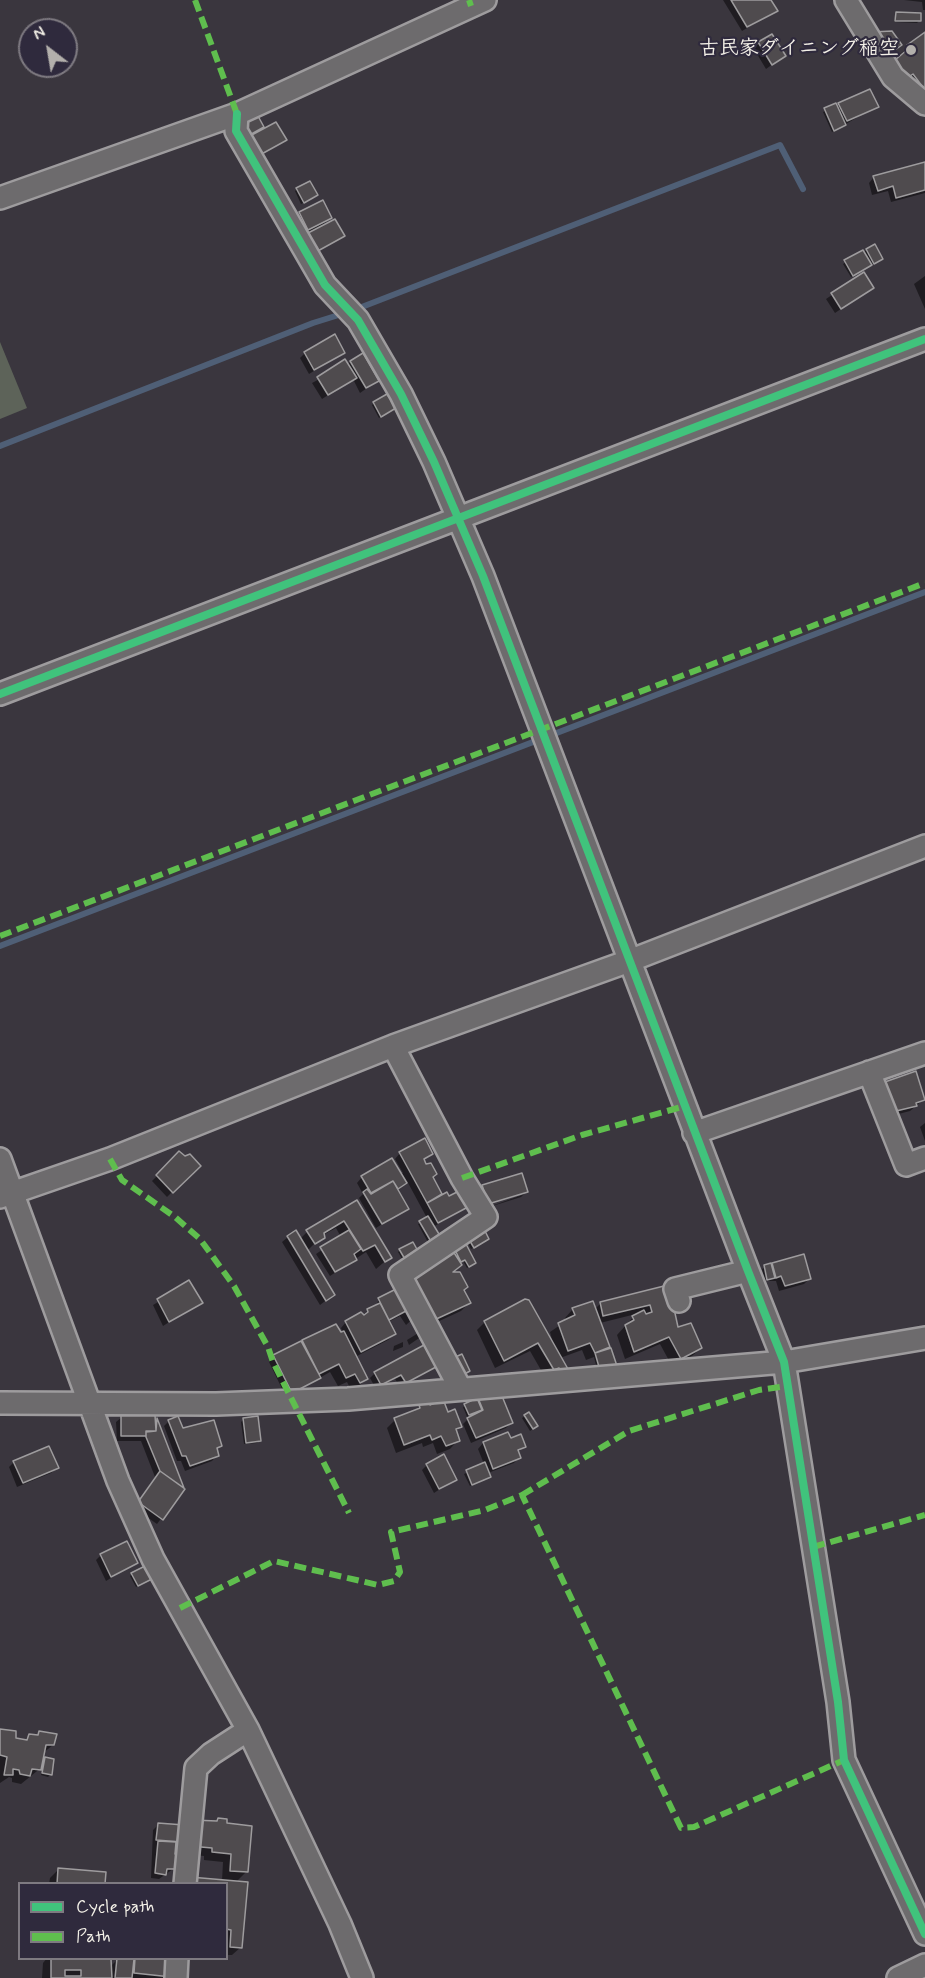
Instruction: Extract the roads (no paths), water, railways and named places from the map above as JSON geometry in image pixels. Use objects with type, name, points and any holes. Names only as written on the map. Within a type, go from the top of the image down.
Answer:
[{"type":"street","points":[[0,198],[237,114],[485,0]]},
{"type":"street","points":[[846,0],[893,76],[925,104]]},
{"type":"street","points":[[237,114],[236,131],[325,285],[358,320],[385,366],[434,462],[459,519],[784,1362],[838,1702],[844,1761],[925,1934]]},
{"type":"street","points":[[0,694],[925,339]]},
{"type":"street","points":[[6,1194],[110,1159],[393,1046],[629,961],[925,846]]},
{"type":"street","points":[[393,1046],[462,1178],[486,1217],[400,1275],[460,1388]]},
{"type":"street","points":[[694,1133],[925,1053]]},
{"type":"street","points":[[868,1072],[906,1165],[925,1158]]},
{"type":"street","points":[[0,1159],[6,1194],[90,1402],[118,1481],[153,1559],[248,1730],[340,1924],[362,1978]]},
{"type":"street","points":[[679,1301],[675,1289],[748,1271]]},
{"type":"street","points":[[0,1403],[295,1403],[784,1362],[925,1338]]},
{"type":"street","points":[[185,1882],[196,1768],[211,1754],[248,1730]]},
{"type":"street","points":[[176,1978],[177,1960]]},
{"type":"street","points":[[898,1978],[925,1965]]},
{"type":"waterway","points":[[354,310],[780,145],[803,189]]},
{"type":"waterway","points":[[0,446],[313,323],[345,313]]},
{"type":"waterway","points":[[0,946],[925,592]]},
{"type":"place","name":"古民家ダイニング稲空","points":[[911,50]]}]
